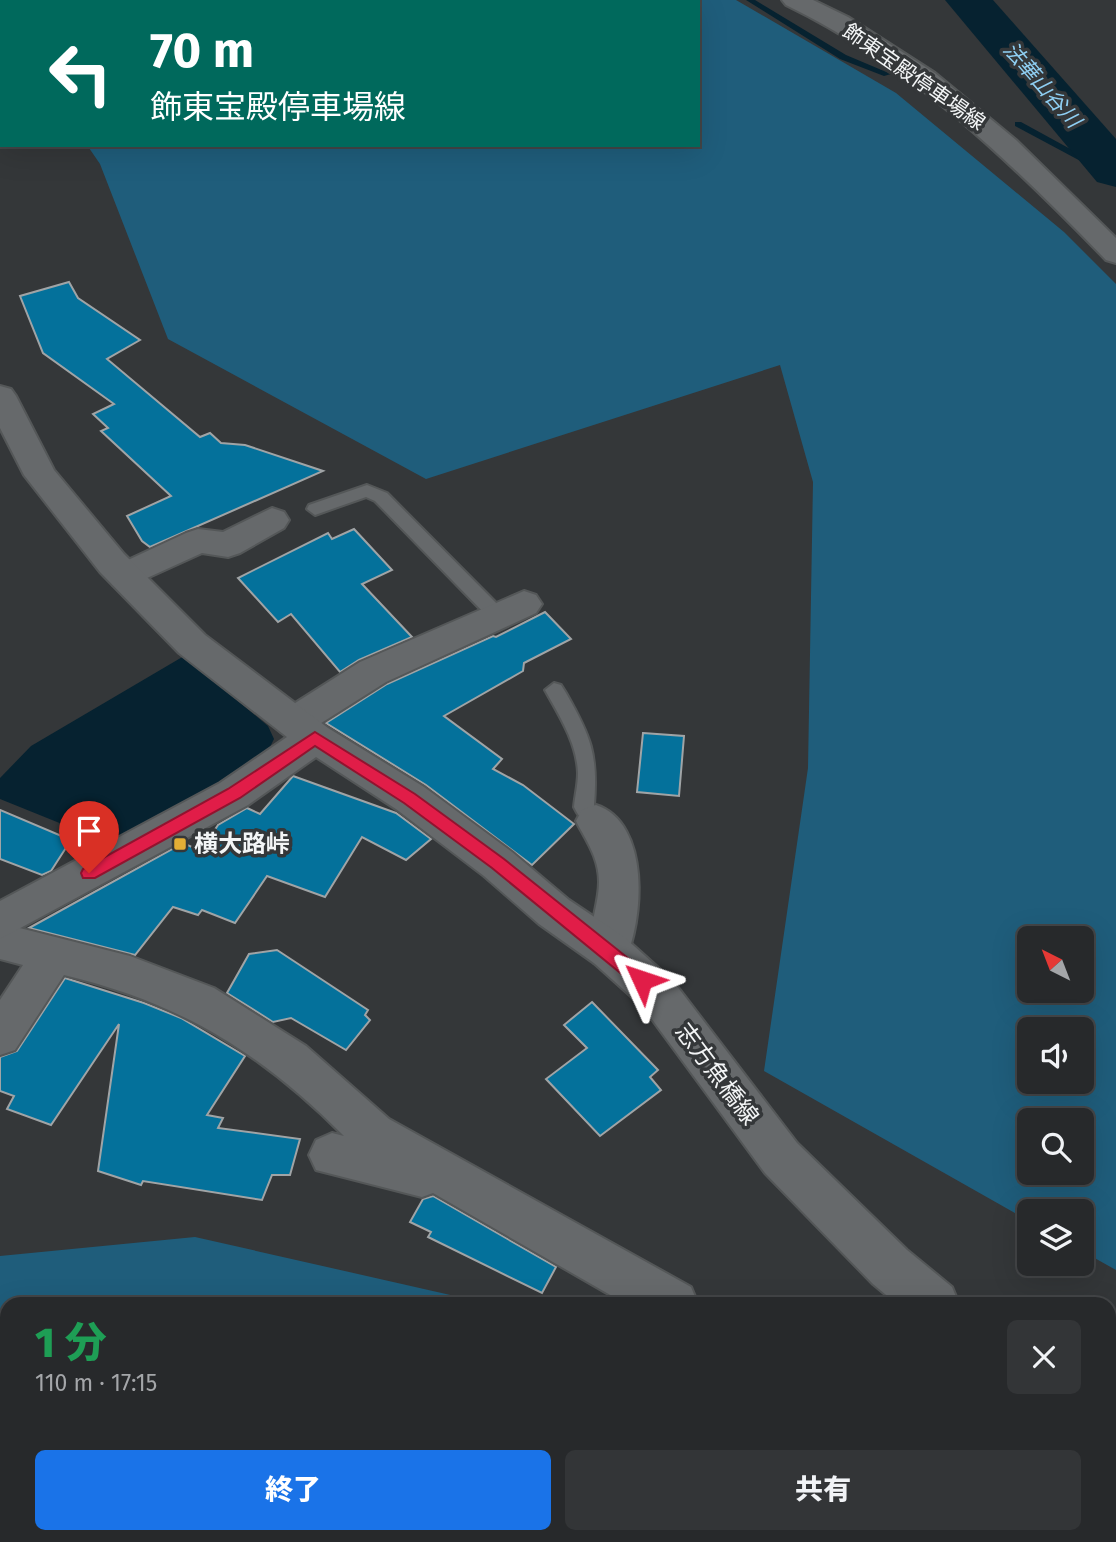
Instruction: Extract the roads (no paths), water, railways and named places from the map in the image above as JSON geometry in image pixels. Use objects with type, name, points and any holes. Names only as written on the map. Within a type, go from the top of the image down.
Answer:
[{"type":"main road","name":"飾東宝殿停車場線","points":[[794,0],[888,53],[960,104],[1116,254]]},
{"type":"main road","points":[[0,397],[40,475],[125,576],[192,644],[304,730]]},
{"type":"main road","points":[[125,576],[198,541],[228,545],[272,520]]},
{"type":"main road","points":[[0,921],[234,794],[373,672],[511,610]]},
{"type":"main road","name":"志方魚橋線","points":[[304,730],[410,798],[498,863],[554,912],[609,950],[658,994],[781,1158],[890,1267],[915,1297]]},
{"type":"main road","points":[[596,821],[612,842],[620,876],[609,950]]},
{"type":"main road","points":[[0,941],[131,975],[195,999],[278,1048],[337,1097],[373,1134],[662,1297]]},
{"type":"main road","points":[[0,1036],[54,955]]},
{"type":"main road","points":[[332,1155],[436,1178],[455,1179]]},
{"type":"lane","points":[[315,509],[367,491],[381,497],[511,610]]},
{"type":"lane","points":[[554,690],[583,752],[588,771],[584,807],[596,821]]},
{"type":"waterway","points":[[750,0],[843,57],[887,74]]},
{"type":"waterway","name":"法華山谷川","points":[[968,0],[1116,171]]},
{"type":"waterway","points":[[1018,124],[1116,177]]},
{"type":"place","name":"横大路峠","points":[[180,844]]}]
